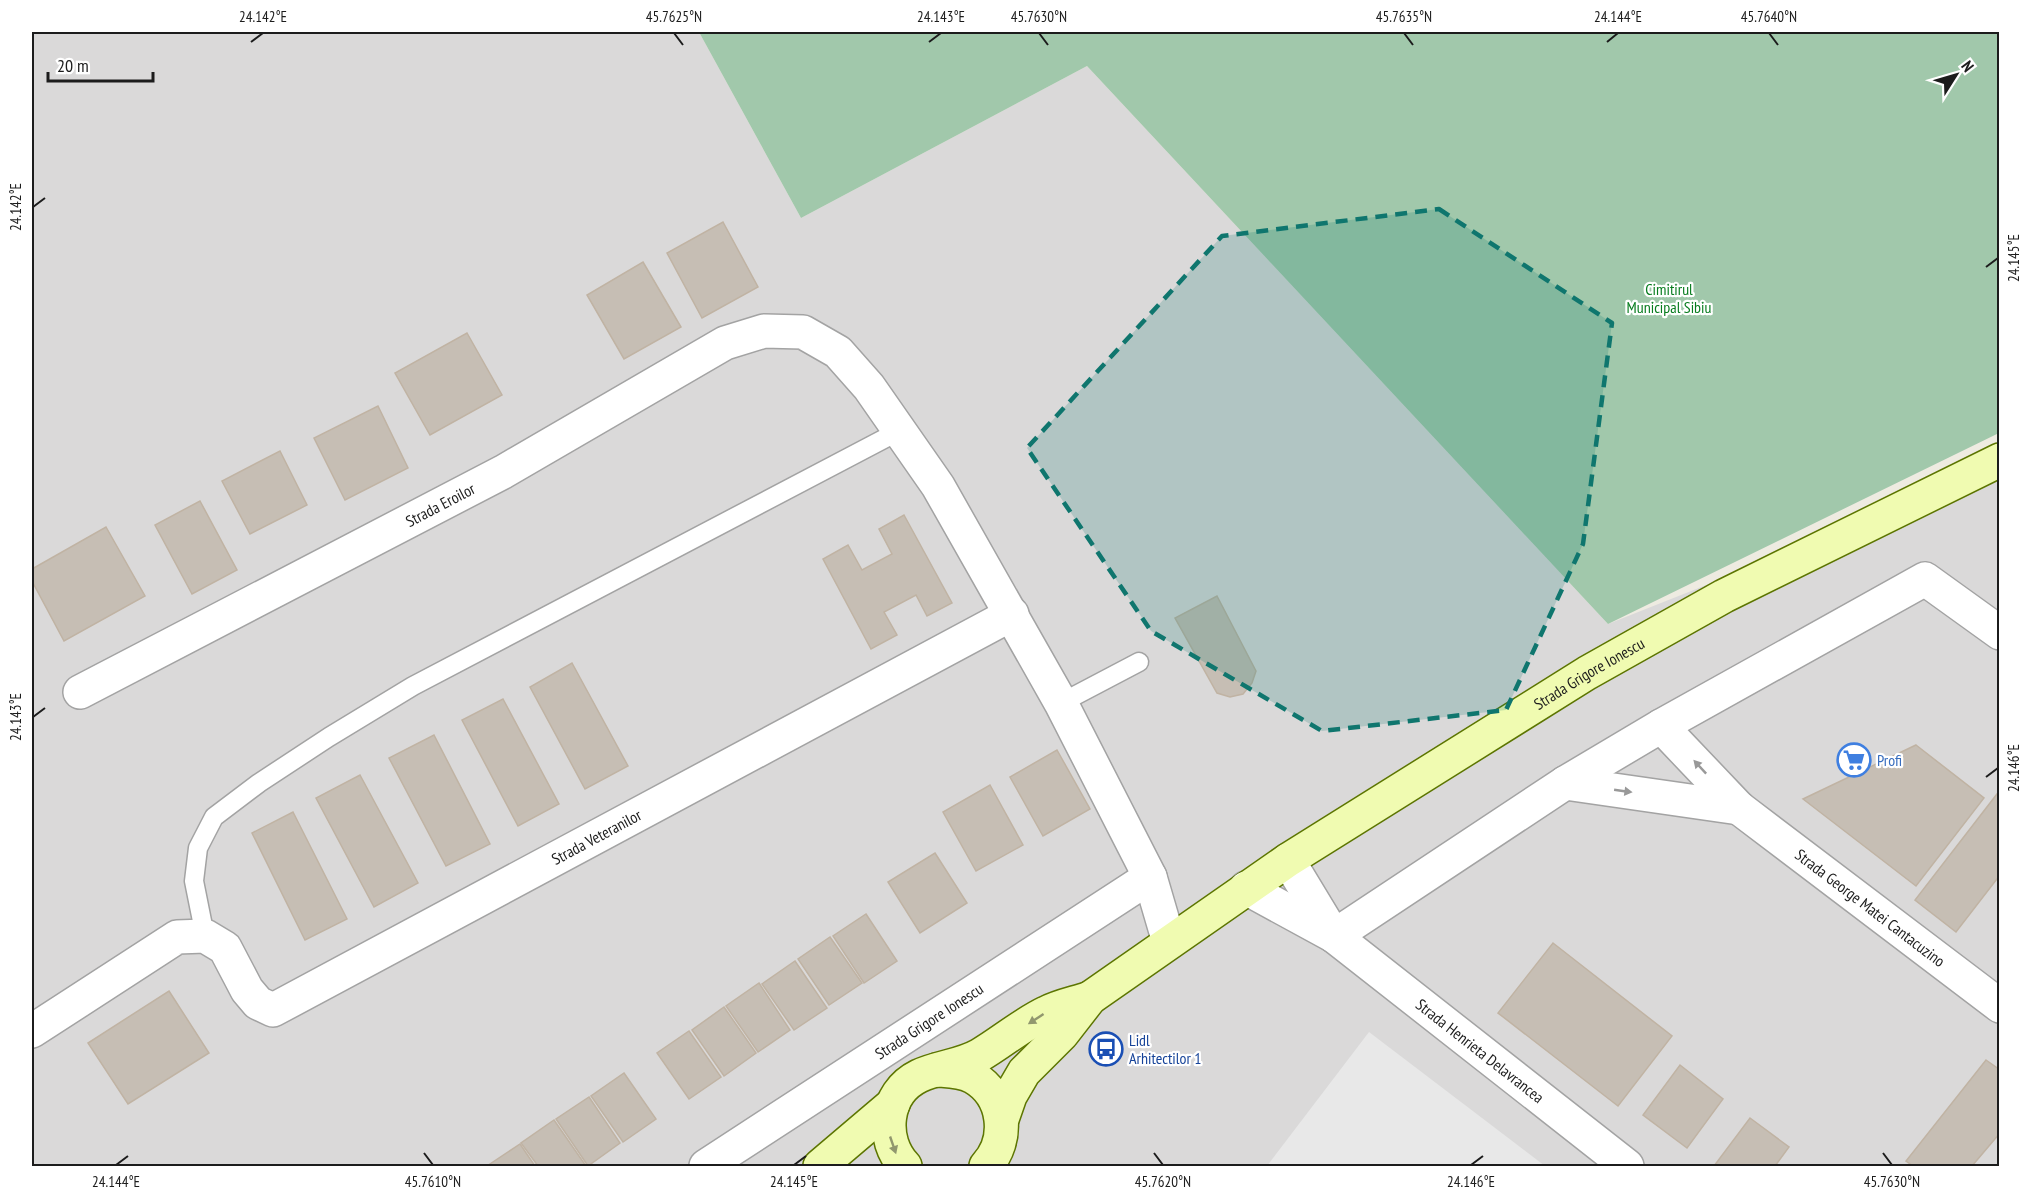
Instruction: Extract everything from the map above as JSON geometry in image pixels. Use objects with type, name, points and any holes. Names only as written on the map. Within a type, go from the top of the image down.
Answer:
[{"type":"main road","name":"Strada Grigore Ionescu","points":[[994,1161],[1002,1135],[1002,1119],[1010,1096],[1024,1072],[1062,1034],[1090,998],[1246,888],[1587,673],[1724,596],[2000,460]]},
{"type":"main road","name":"Strada Grigore Ionescu","points":[[820,1167],[893,1104],[903,1088],[918,1077],[980,1055],[1047,1012],[1090,998]]},
{"type":"main road","points":[[937,1070],[955,1071],[973,1077],[988,1089],[997,1103],[1002,1119]]},
{"type":"main road","points":[[893,1104],[888,1123],[890,1142],[898,1159],[905,1167]]},
{"type":"street","name":"Strada Eroilor","points":[[80,692],[482,483],[725,343],[764,332],[802,332],[838,352],[869,387],[900,431]]},
{"type":"street","points":[[900,431],[938,486],[1061,703],[1150,878],[1169,942]]},
{"type":"street","points":[[1334,936],[1565,783],[1661,726],[1925,579],[2000,633]]},
{"type":"street","name":"Strada Veteranilor","points":[[205,936],[225,948],[247,990],[258,1003],[273,1010],[1012,614]]},
{"type":"street","name":"Strada George Matei Cantacuzino","points":[[1661,726],[1739,808],[2000,1006]]},
{"type":"street","name":"Strada George Matei Cantacuzino","points":[[1565,783],[1739,808]]},
{"type":"street","name":"Strada Henrieta Delavrancea","points":[[1288,860],[1334,936]]},
{"type":"street","points":[[1150,878],[1199,921]]},
{"type":"street","name":"Strada Grigore Ionescu","points":[[706,1167],[1150,878]]},
{"type":"street","name":"Strada Henrieta Delavrancea","points":[[1246,888],[1334,936],[1627,1167]]},
{"type":"street","points":[[32,1031],[177,937],[205,936]]},
{"type":"lane","points":[[205,936],[194,881],[198,848],[214,817],[260,783],[329,736],[412,686],[900,431]]},
{"type":"lane","points":[[1061,703],[1139,662]]},
{"type":"highlighted area","points":[[1439,209],[1612,323],[1583,544],[1506,710],[1322,731],[1151,631],[1027,448],[1222,236]]},
{"type":"shaded area","points":[[32,32],[699,32],[801,218],[1087,66],[1608,624],[1968,481],[1999,466],[1999,1166],[32,1166]]},
{"type":"shaded area","points":[[1369,1032],[1545,1166],[1267,1166]]},
{"type":"green space","name":"Cimitirul Municipal Sibiu","points":[[699,32],[1999,32],[1999,433],[1608,624],[1087,66],[801,218]]},
{"type":"building","points":[[723,222],[758,287],[702,318],[667,253]]},
{"type":"building","points":[[643,262],[681,327],[624,359],[587,295]]},
{"type":"building","points":[[467,333],[502,395],[430,435],[395,373]]},
{"type":"building","points":[[378,406],[408,468],[345,500],[314,438]]},
{"type":"building","points":[[280,451],[307,505],[250,534],[222,481]]},
{"type":"building","points":[[200,501],[237,570],[192,594],[155,525]]},
{"type":"building","points":[[904,515],[952,603],[927,616],[916,595],[884,612],[897,635],[871,649],[823,559],[848,545],[862,570],[892,554],[879,529]]},
{"type":"building","points":[[106,527],[145,596],[64,641],[32,581],[32,569]]},
{"type":"building","points":[[1217,596],[1256,671],[1252,683],[1243,694],[1230,697],[1217,693],[1175,618]]},
{"type":"building","points":[[572,663],[628,766],[585,789],[530,687]]},
{"type":"building","points":[[503,699],[559,804],[518,826],[462,720]]},
{"type":"building","points":[[434,735],[490,844],[446,866],[389,758]]},
{"type":"building","points":[[1916,745],[1984,798],[1916,886],[1803,799]]},
{"type":"building","points":[[1057,750],[1090,809],[1043,836],[1010,777]]},
{"type":"building","points":[[360,775],[418,883],[374,907],[316,798]]},
{"type":"building","points":[[990,785],[1023,845],[976,871],[943,812]]},
{"type":"building","points":[[1997,794],[2000,797],[2000,875],[1956,932],[1915,900]]},
{"type":"building","points":[[293,812],[347,919],[305,940],[252,833]]},
{"type":"building","points":[[935,853],[967,903],[920,933],[888,882]]},
{"type":"building","points":[[866,914],[897,961],[864,983],[833,936]]},
{"type":"building","points":[[830,937],[862,983],[829,1005],[798,959]]},
{"type":"building","points":[[1553,943],[1672,1036],[1618,1106],[1498,1013]]},
{"type":"building","points":[[795,961],[827,1008],[794,1030],[762,984]]},
{"type":"building","points":[[759,983],[790,1030],[758,1052],[726,1006]]},
{"type":"building","points":[[169,991],[209,1053],[128,1104],[88,1043]]},
{"type":"building","points":[[724,1007],[756,1053],[724,1076],[692,1030]]},
{"type":"building","points":[[689,1031],[721,1077],[689,1099],[657,1053]]},
{"type":"building","points":[[1986,1060],[2000,1070],[2000,1133],[1972,1166],[1913,1166],[1906,1161]]},
{"type":"building","points":[[1680,1065],[1723,1099],[1687,1148],[1643,1115]]},
{"type":"building","points":[[624,1073],[656,1119],[623,1142],[591,1096]]},
{"type":"building","points":[[589,1097],[620,1143],[588,1166],[556,1119]]},
{"type":"building","points":[[1750,1118],[1789,1147],[1775,1166],[1714,1166]]},
{"type":"building","points":[[554,1120],[586,1166],[538,1166],[521,1143]]},
{"type":"building","points":[[520,1144],[535,1166],[487,1166]]},
{"type":"place","name":"Profi","points":[[1854,760]]},
{"type":"place","name":"Lidl Arhitectilor 1","points":[[1106,1049]]}]
